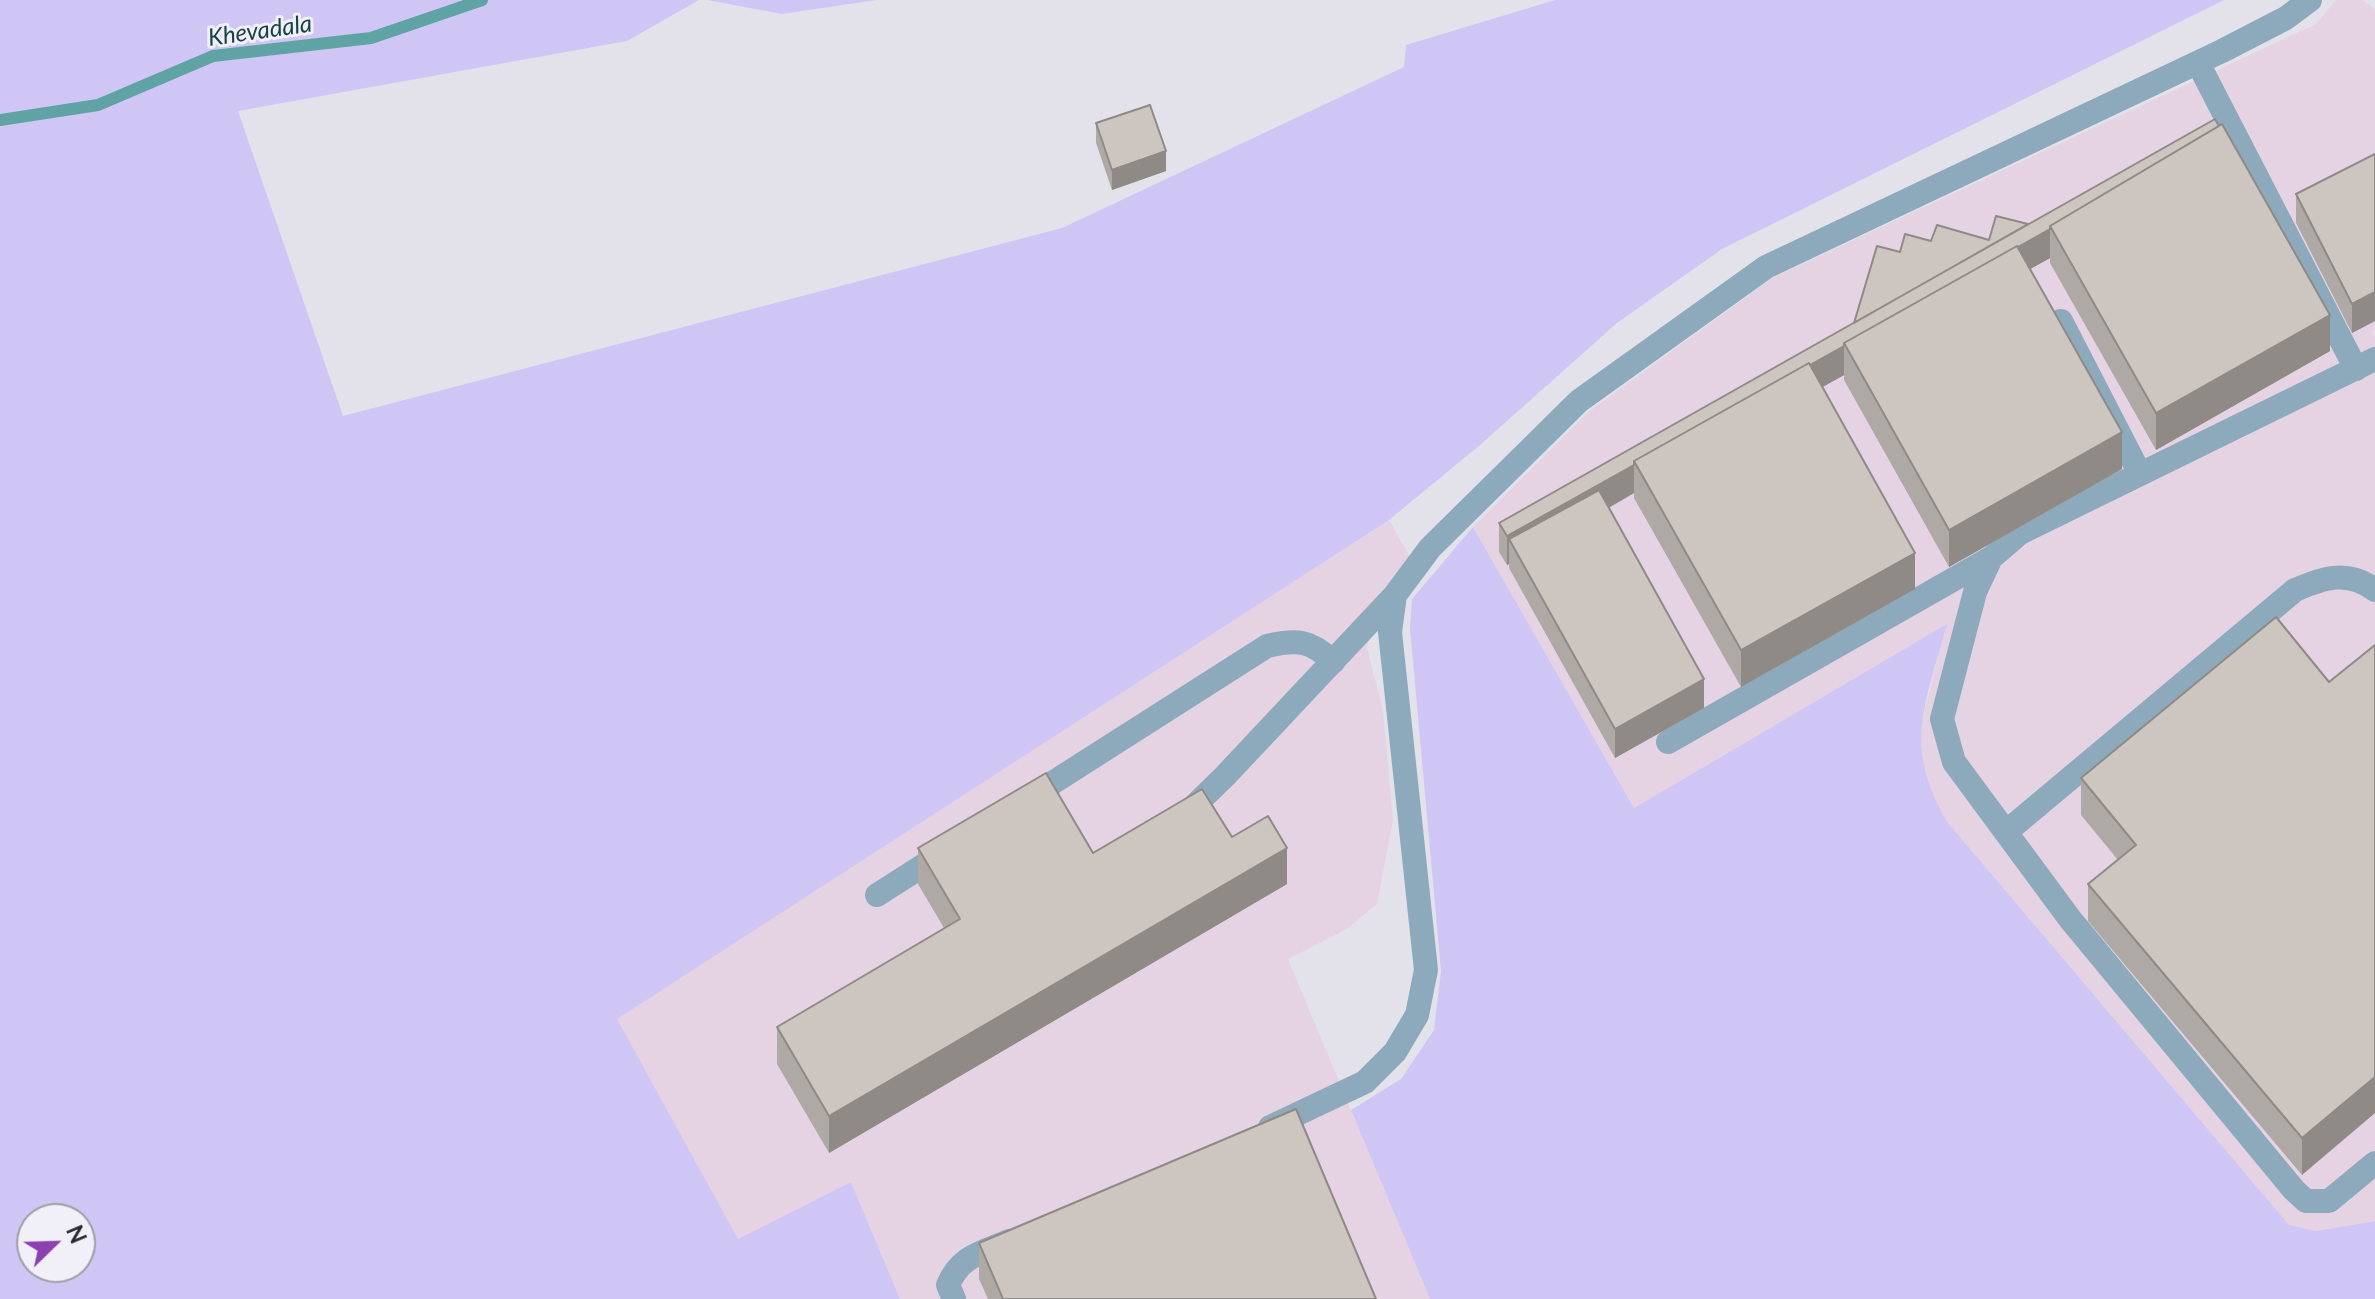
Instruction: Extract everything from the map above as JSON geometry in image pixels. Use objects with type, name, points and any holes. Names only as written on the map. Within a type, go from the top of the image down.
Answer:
[{"type":"street","points":[[1170,829],[1225,776],[1395,595],[1430,548],[1579,401],[1766,267],[2198,63],[2286,18],[2310,0]]},
{"type":"street","points":[[1668,742],[1991,558],[2020,533],[2365,364],[2198,63]]},
{"type":"street","points":[[2061,321],[2140,474]]},
{"type":"street","points":[[1991,558],[1975,592],[1942,719],[1954,762],[2070,919],[2294,1190],[2306,1201],[2329,1201],[2375,1163]]},
{"type":"street","points":[[2006,832],[2295,590],[2325,578],[2345,576],[2375,590]]},
{"type":"street","points":[[1250,1135],[1365,1082],[1395,1052],[1417,1015],[1426,970],[1390,632],[1395,595]]},
{"type":"street","points":[[1007,812],[1267,646],[1290,641],[1317,647],[1333,662]]},
{"type":"street","points":[[877,895],[968,837]]},
{"type":"street","points":[[954,1299],[948,1285],[955,1269],[966,1260],[1037,1229]]},
{"type":"shaded area","points":[[0,0],[699,0],[627,41],[238,111],[343,416],[1062,228],[1404,67],[1406,45],[1555,0],[2224,0],[1722,249],[1617,323],[1480,445],[1389,520],[617,1019],[738,1239],[851,1182],[900,1299],[0,1299]]},
{"type":"shaded area","points":[[707,0],[876,0],[782,14]]},
{"type":"shaded area","points":[[2336,0],[2362,0],[2375,9],[2375,330],[2372,332],[2375,337],[2375,1221],[2316,1231],[2289,1226],[1949,824],[1934,800],[1923,767],[1920,729],[1946,625],[1634,808],[1473,527],[1587,413],[1772,278],[2316,24]]},
{"type":"shaded area","points":[[1389,520],[1411,559],[1378,595],[1367,648],[1383,710],[1393,820],[1377,904],[1347,929],[1288,959],[1430,1299],[900,1299],[851,1182],[738,1240],[616,1019]]},
{"type":"shaded area","points":[[1473,527],[1634,808],[1947,624],[1926,702],[1922,748],[1925,772],[1949,824],[2289,1225],[2316,1231],[2375,1221],[2375,1299],[1430,1299],[1351,1110],[1401,1079],[1434,1030],[1441,971],[1410,628],[1412,599]]},
{"type":"building","points":[[1150,105],[1166,151],[1112,170],[1096,123]]},
{"type":"building","points":[[2215,119],[2219,126],[2050,226],[2050,229],[1634,461],[1634,465],[1507,536],[1499,523]]},
{"type":"building","points":[[2222,124],[2330,315],[2156,413],[2050,226]]},
{"type":"building","points":[[2375,154],[2375,292],[2352,304],[2296,194]]},
{"type":"building","points":[[1996,216],[2028,224],[1854,323],[1877,246],[1900,252],[1905,234],[1931,241],[1937,225],[1989,240]]},
{"type":"building","points":[[2017,246],[2122,432],[1949,530],[1844,343]]},
{"type":"building","points":[[1809,363],[1915,553],[1741,650],[1634,461]]},
{"type":"building","points":[[1599,490],[1704,679],[1615,729],[1509,539]]},
{"type":"building","points":[[2276,617],[2329,682],[2375,645],[2375,1077],[2302,1138],[2088,884],[2136,845],[2081,778]]},
{"type":"building","points":[[1046,773],[1093,853],[1202,789],[1232,837],[1268,816],[1287,848],[829,1116],[777,1027],[960,919],[918,848]]},
{"type":"building","points":[[1296,1109],[1376,1299],[1003,1299],[979,1243]]},
{"type":"waterway","name":"Khevadala","points":[[0,120],[98,105],[213,56],[371,38],[482,0]]}]
